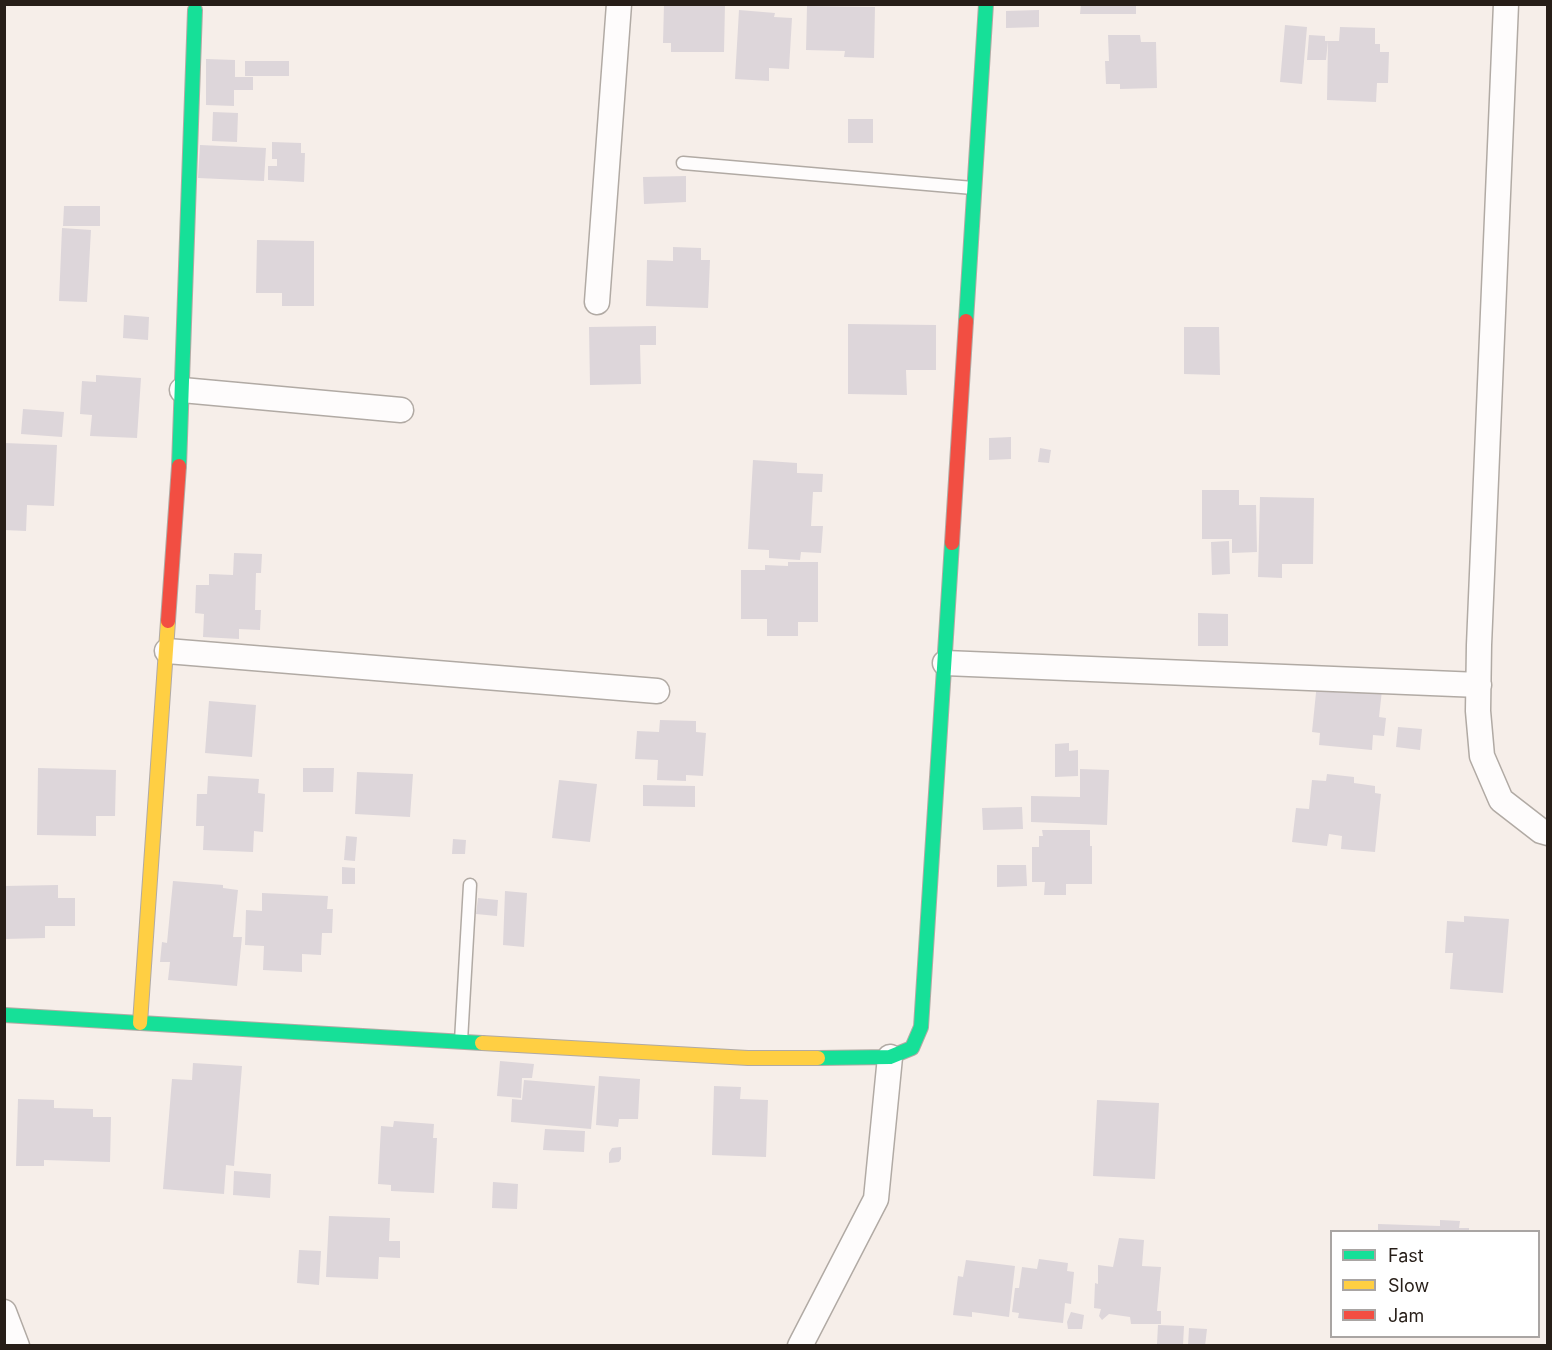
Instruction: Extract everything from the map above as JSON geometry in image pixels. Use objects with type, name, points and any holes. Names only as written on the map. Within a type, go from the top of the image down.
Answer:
[{"type":"street","points":[[597,302],[619,4]]},
{"type":"street","points":[[4,1015],[748,1058],[890,1057],[912,1048],[921,1027],[986,4]]},
{"type":"street","points":[[1506,4],[1478,711],[1482,756],[1501,800],[1541,831],[1548,833]]},
{"type":"street","points":[[141,1023],[182,390],[195,10]]},
{"type":"street","points":[[182,390],[401,410]]},
{"type":"street","points":[[166,651],[657,691]]},
{"type":"street","points":[[945,663],[1479,685]]},
{"type":"street","points":[[800,1346],[876,1199],[890,1057]]},
{"type":"lane","points":[[683,163],[975,188]]},
{"type":"lane","points":[[461,1042],[470,885]]},
{"type":"building","points":[[664,4],[725,4],[724,52],[671,52],[671,43],[663,43]]},
{"type":"building","points":[[1081,4],[1136,4],[1136,14],[1080,14]]},
{"type":"building","points":[[807,6],[875,7],[874,58],[844,57],[845,51],[806,50]]},
{"type":"building","points":[[739,10],[775,13],[774,17],[792,18],[789,69],[769,68],[769,81],[735,79]]},
{"type":"building","points":[[1039,10],[1039,27],[1006,28],[1006,11]]},
{"type":"building","points":[[1285,25],[1307,27],[1302,84],[1280,82]]},
{"type":"building","points":[[1340,27],[1375,28],[1375,44],[1380,44],[1380,52],[1389,52],[1388,83],[1377,83],[1376,102],[1327,100],[1328,41],[1339,41]]},
{"type":"building","points":[[1108,35],[1140,35],[1141,42],[1156,42],[1157,88],[1120,89],[1120,84],[1106,84],[1105,61],[1109,61]]},
{"type":"building","points":[[1309,35],[1325,36],[1325,41],[1328,41],[1326,60],[1307,60]]},
{"type":"building","points":[[206,59],[235,60],[235,77],[253,77],[253,90],[234,90],[234,106],[206,105]]},
{"type":"building","points":[[245,61],[289,61],[289,76],[245,76]]},
{"type":"building","points":[[213,112],[238,113],[237,142],[212,141]]},
{"type":"building","points":[[848,119],[873,119],[873,143],[848,143]]},
{"type":"building","points":[[272,142],[301,143],[301,153],[305,153],[304,182],[268,180],[268,166],[277,166],[277,159],[272,159]]},
{"type":"building","points":[[200,145],[266,148],[264,181],[198,178]]},
{"type":"building","points":[[686,176],[686,202],[644,204],[643,177]]},
{"type":"building","points":[[64,206],[100,206],[100,226],[63,226]]},
{"type":"building","points":[[62,228],[91,230],[87,302],[59,301]]},
{"type":"building","points":[[257,240],[314,241],[314,306],[282,306],[282,293],[256,293]]},
{"type":"building","points":[[673,247],[701,248],[701,260],[710,260],[708,308],[646,306],[647,260],[673,261]]},
{"type":"building","points":[[124,315],[149,317],[148,340],[123,338]]},
{"type":"building","points":[[848,324],[936,325],[936,370],[906,370],[907,395],[848,394]]},
{"type":"building","points":[[656,326],[656,345],[640,345],[641,384],[590,385],[589,327]]},
{"type":"building","points":[[1184,327],[1219,327],[1220,375],[1184,374]]},
{"type":"building","points":[[96,375],[141,378],[137,438],[90,436],[92,415],[80,414],[82,381],[96,382]]},
{"type":"building","points":[[23,409],[64,412],[62,437],[21,434]]},
{"type":"building","points":[[1011,437],[1011,459],[989,460],[989,438]]},
{"type":"building","points":[[4,443],[57,445],[54,506],[27,505],[26,531],[4,530]]},
{"type":"building","points":[[1040,448],[1051,450],[1049,463],[1038,462]]},
{"type":"building","points":[[753,460],[797,463],[797,473],[823,474],[822,492],[813,492],[811,526],[823,526],[821,553],[801,552],[800,560],[769,558],[769,550],[748,549]]},
{"type":"building","points":[[1202,490],[1239,490],[1239,505],[1256,505],[1257,552],[1232,553],[1232,539],[1202,539]]},
{"type":"building","points":[[1260,497],[1314,498],[1313,564],[1282,564],[1282,578],[1258,577]]},
{"type":"building","points":[[1229,541],[1230,574],[1212,575],[1211,542]]},
{"type":"building","points":[[234,553],[262,554],[261,573],[256,573],[255,610],[261,610],[260,630],[239,629],[239,639],[203,637],[204,614],[195,613],[196,585],[209,585],[209,574],[233,575]]},
{"type":"building","points":[[788,562],[818,562],[818,622],[798,622],[798,636],[767,636],[767,619],[741,619],[741,570],[765,570],[765,565],[788,566]]},
{"type":"building","points":[[1198,613],[1228,614],[1228,646],[1198,646]]},
{"type":"building","points":[[1317,683],[1382,690],[1379,717],[1386,718],[1384,736],[1373,735],[1372,750],[1319,745],[1320,733],[1312,732]]},
{"type":"building","points":[[209,701],[256,705],[252,757],[205,753]]},
{"type":"building","points":[[660,720],[696,721],[696,732],[706,733],[703,776],[686,775],[686,781],[657,780],[658,760],[635,759],[637,731],[659,732]]},
{"type":"building","points":[[1398,727],[1422,729],[1420,750],[1396,747]]},
{"type":"building","points":[[1069,743],[1069,751],[1078,750],[1078,776],[1055,777],[1055,744]]},
{"type":"building","points":[[38,768],[116,770],[115,816],[96,816],[96,836],[37,835]]},
{"type":"building","points":[[303,768],[334,768],[333,792],[303,792]]},
{"type":"building","points":[[1080,769],[1109,770],[1107,825],[1031,822],[1031,796],[1080,797]]},
{"type":"building","points":[[357,772],[413,774],[410,817],[355,814]]},
{"type":"building","points":[[1327,774],[1354,777],[1354,783],[1375,786],[1375,793],[1381,794],[1375,852],[1341,849],[1342,836],[1329,834],[1327,846],[1292,842],[1296,808],[1309,809],[1312,780],[1326,781]]},
{"type":"building","points":[[208,776],[259,779],[258,793],[265,794],[263,832],[254,831],[253,852],[203,850],[204,826],[196,826],[197,794],[207,794]]},
{"type":"building","points":[[559,780],[597,784],[590,842],[552,838]]},
{"type":"building","points":[[643,785],[695,786],[695,807],[643,806]]},
{"type":"building","points":[[1022,807],[1023,829],[983,830],[982,808]]},
{"type":"building","points":[[1042,830],[1090,830],[1092,884],[1066,884],[1066,895],[1044,895],[1045,882],[1032,882],[1032,847],[1039,847],[1039,836],[1043,836]]},
{"type":"building","points":[[346,836],[357,837],[355,861],[344,860]]},
{"type":"building","points":[[453,839],[466,840],[465,854],[452,854]]},
{"type":"building","points":[[997,865],[1026,865],[1027,886],[997,887]]},
{"type":"building","points":[[342,867],[355,868],[355,884],[342,884]]},
{"type":"building","points":[[173,881],[223,885],[223,888],[238,890],[233,937],[242,937],[237,986],[168,980],[170,962],[160,962],[162,942],[167,943]]},
{"type":"building","points":[[58,885],[58,898],[75,898],[75,926],[45,926],[45,938],[4,939],[4,886]]},
{"type":"building","points":[[505,891],[527,893],[524,947],[503,945]]},
{"type":"building","points":[[262,893],[328,896],[327,909],[333,909],[332,933],[322,933],[321,955],[302,954],[302,972],[263,970],[264,946],[245,945],[246,910],[262,911]]},
{"type":"building","points":[[478,898],[498,900],[497,916],[476,914]]},
{"type":"building","points":[[1464,916],[1509,919],[1503,993],[1450,989],[1453,953],[1445,953],[1447,921],[1464,922]]},
{"type":"building","points":[[500,1061],[534,1064],[532,1078],[522,1078],[521,1098],[497,1096]]},
{"type":"building","points":[[193,1063],[242,1066],[234,1166],[226,1165],[224,1194],[163,1189],[172,1079],[192,1080]]},
{"type":"building","points":[[599,1076],[640,1079],[638,1119],[619,1119],[618,1127],[596,1125]]},
{"type":"building","points":[[524,1080],[595,1086],[591,1129],[511,1122],[512,1099],[522,1100]]},
{"type":"building","points":[[714,1086],[741,1087],[740,1099],[768,1100],[766,1157],[712,1155]]},
{"type":"building","points":[[18,1099],[54,1100],[54,1108],[93,1109],[93,1117],[111,1117],[110,1162],[44,1160],[44,1166],[16,1166]]},
{"type":"building","points":[[1097,1100],[1159,1103],[1155,1179],[1093,1176]]},
{"type":"building","points":[[394,1121],[434,1124],[433,1138],[437,1138],[434,1193],[391,1191],[391,1185],[378,1184],[381,1126],[393,1127]]},
{"type":"building","points":[[545,1129],[585,1131],[584,1152],[543,1150]]},
{"type":"building","points":[[621,1147],[619,1162],[609,1163],[609,1153],[612,1148]]},
{"type":"building","points":[[234,1171],[271,1174],[270,1198],[233,1195]]},
{"type":"building","points":[[493,1182],[518,1184],[517,1209],[492,1208]]},
{"type":"building","points":[[329,1216],[390,1218],[389,1241],[400,1241],[400,1258],[379,1257],[378,1279],[326,1277]]},
{"type":"building","points":[[1440,1220],[1460,1221],[1459,1228],[1469,1228],[1469,1230],[1378,1230],[1378,1224],[1440,1226]]},
{"type":"building","points":[[1119,1238],[1144,1240],[1142,1266],[1161,1267],[1157,1311],[1161,1311],[1161,1324],[1131,1324],[1130,1317],[1109,1314],[1102,1320],[1099,1316],[1101,1309],[1094,1308],[1098,1265],[1113,1267]]},
{"type":"building","points":[[299,1250],[321,1251],[319,1285],[297,1283]]},
{"type":"building","points":[[1039,1259],[1068,1263],[1067,1271],[1074,1272],[1071,1304],[1065,1303],[1063,1323],[1018,1318],[1019,1313],[1012,1312],[1015,1288],[1019,1288],[1022,1267],[1037,1269]]},
{"type":"building","points":[[966,1260],[1015,1266],[1009,1317],[972,1312],[972,1317],[953,1315],[958,1276],[963,1277]]},
{"type":"building","points":[[1071,1312],[1084,1315],[1082,1329],[1068,1329],[1067,1322]]},
{"type":"building","points":[[1158,1325],[1184,1326],[1183,1345],[1157,1344]]},
{"type":"building","points":[[1189,1328],[1207,1329],[1205,1346],[1188,1346]]},
{"type":"traffic: fast","points":[[966,321],[986,4]]},
{"type":"traffic: fast","points":[[179,466],[195,10]]},
{"type":"traffic: fast","points":[[818,1058],[890,1057],[912,1048],[921,1027],[952,543]]},
{"type":"traffic: fast","points":[[4,1015],[482,1043]]},
{"type":"traffic: slow","points":[[140,1023],[168,621]]},
{"type":"traffic: slow","points":[[482,1043],[748,1058],[818,1058]]},
{"type":"traffic: jam","points":[[952,543],[966,321]]},
{"type":"traffic: jam","points":[[168,621],[179,466]]}]
